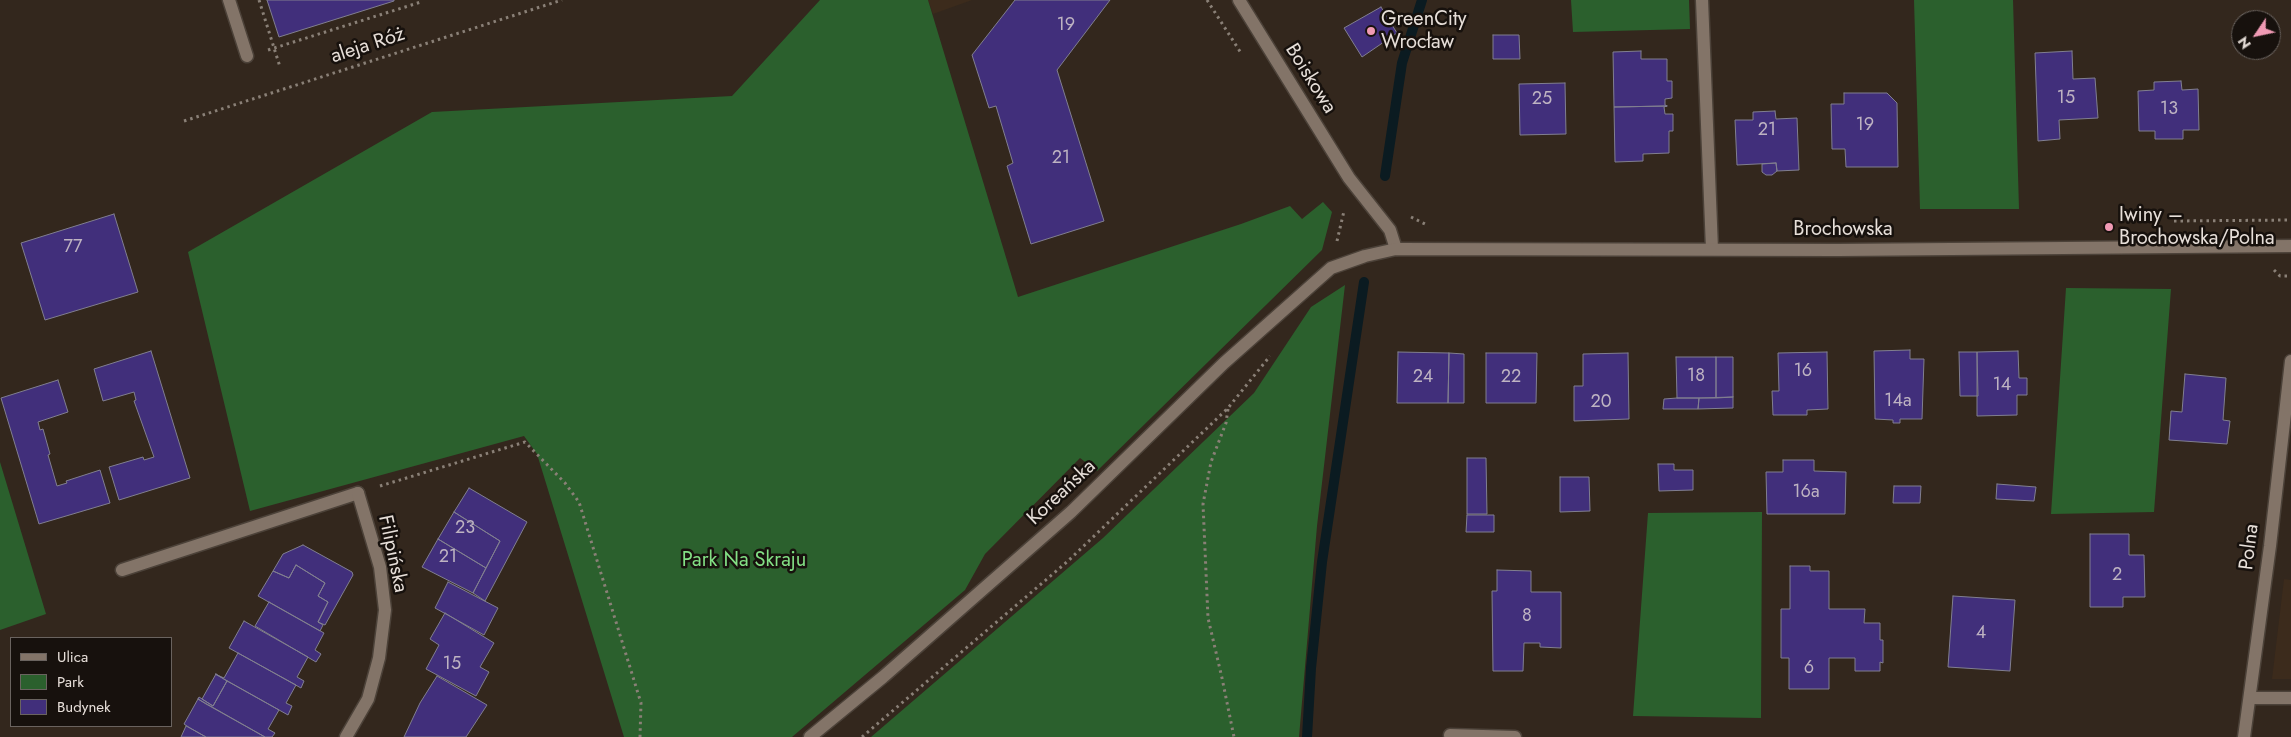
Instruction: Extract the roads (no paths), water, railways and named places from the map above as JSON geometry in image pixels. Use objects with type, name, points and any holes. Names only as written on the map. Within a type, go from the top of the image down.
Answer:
[{"type":"street","points":[[229,0],[247,56]]},
{"type":"street","name":"Boiskowa","points":[[1238,0],[1349,178],[1390,230],[1396,249]]},
{"type":"street","points":[[1702,0],[1712,249]]},
{"type":"street","name":"Brochowska","points":[[1331,268],[1365,256],[1396,249],[2291,246]]},
{"type":"street","name":"Koreańska","points":[[810,737],[883,677],[1071,512],[1224,364],[1331,268]]},
{"type":"street","name":"Polna","points":[[2244,737],[2291,361]]},
{"type":"street","name":"Filipińska","points":[[122,570],[358,493],[380,567],[385,610],[379,658],[368,699],[346,737]]},
{"type":"street","points":[[2250,698],[2291,698]]},
{"type":"street","points":[[1450,734],[1514,737]]},
{"type":"waterway","points":[[1385,176],[1402,63],[1422,0]]},
{"type":"waterway","points":[[1307,737],[1311,668],[1322,562],[1364,282]]},
{"type":"place","name":"GreenCity Wrocław","points":[[1371,31]]},
{"type":"place","name":"Iwiny – Brochowska/Polna","points":[[2109,227]]},
{"type":"park label","name":"Park Na Skraju","points":[[744,561]]}]
